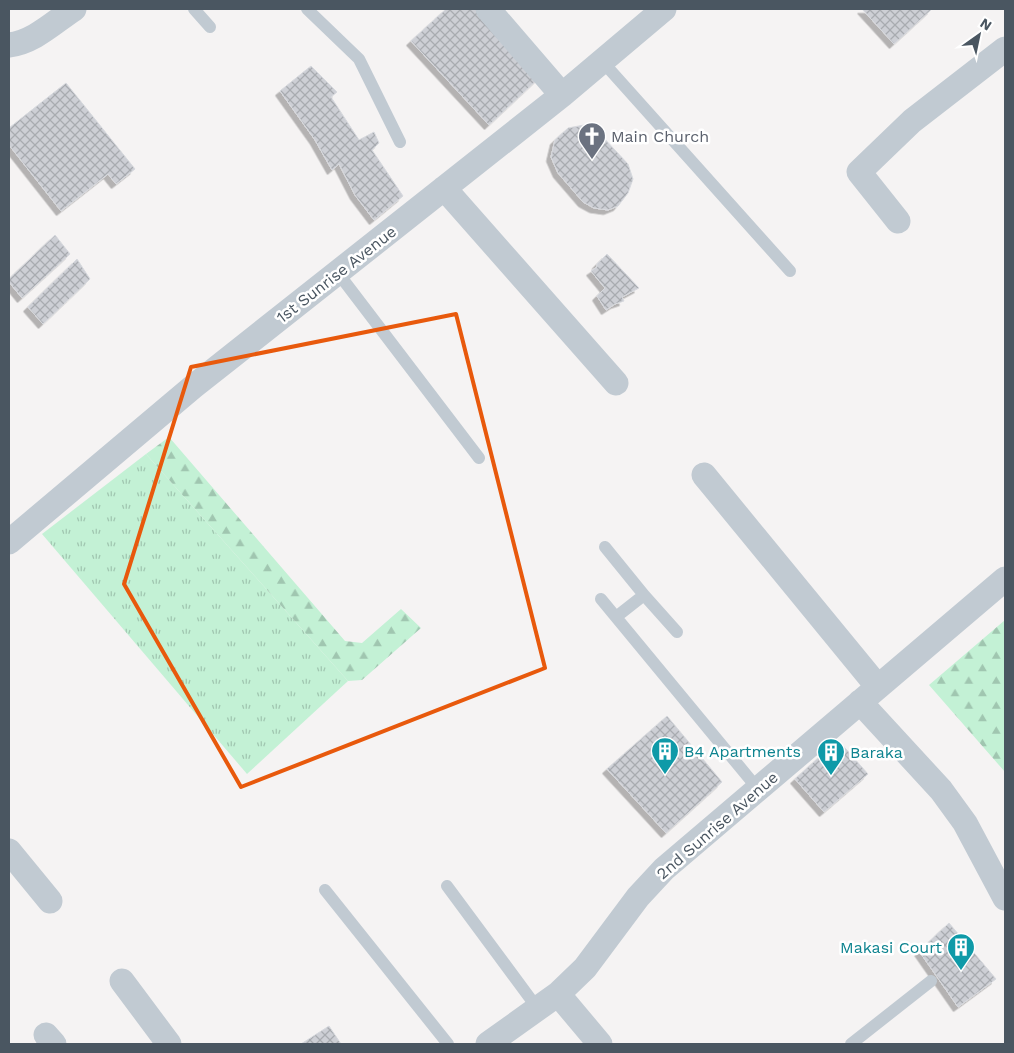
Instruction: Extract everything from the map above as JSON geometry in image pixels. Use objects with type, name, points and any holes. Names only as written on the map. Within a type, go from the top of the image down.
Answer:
[{"type":"street","points":[[9,45],[33,38],[74,9]]},
{"type":"street","points":[[488,9],[562,95]]},
{"type":"street","name":"1st Sunrise Avenue","points":[[9,542],[194,386],[562,95],[663,9]]},
{"type":"street","points":[[898,221],[859,172],[912,121],[1005,49]]},
{"type":"street","points":[[444,188],[616,383]]},
{"type":"street","points":[[704,475],[965,823],[1005,898]]},
{"type":"street","name":"2nd Sunrise Avenue","points":[[488,1044],[558,994],[584,968],[638,897],[664,868],[1005,579]]},
{"type":"street","points":[[9,851],[50,901]]},
{"type":"street","points":[[122,981],[169,1044]]},
{"type":"street","points":[[558,994],[600,1044]]},
{"type":"lane","points":[[194,9],[210,27]]},
{"type":"lane","points":[[307,9],[359,59],[400,142]]},
{"type":"lane","points":[[602,61],[790,271]]},
{"type":"lane","points":[[338,273],[479,458]]},
{"type":"lane","points":[[605,547],[677,632]]},
{"type":"lane","points":[[616,617],[644,595]]},
{"type":"lane","points":[[602,600],[758,789]]},
{"type":"lane","points":[[447,886],[538,1009]]},
{"type":"lane","points":[[325,890],[448,1044]]},
{"type":"lane","points":[[851,1044],[931,981]]},
{"type":"highlighted area","points":[[456,314],[545,668],[241,787],[124,584],[191,367]]},
{"type":"green space","points":[[169,437],[345,641],[362,643],[401,609],[421,628],[362,680],[348,681],[146,454]]},
{"type":"green space","points":[[146,454],[348,681],[247,774],[42,534]]},
{"type":"green space","points":[[1005,620],[1005,772],[929,685]]},
{"type":"building","points":[[446,9],[478,9],[541,76],[489,125],[411,41]]},
{"type":"building","points":[[862,9],[932,9],[894,44]]},
{"type":"building","points":[[311,66],[337,92],[331,97],[359,140],[374,132],[379,143],[372,150],[403,196],[374,220],[355,195],[339,164],[332,170],[315,140],[280,91]]},
{"type":"building","points":[[66,83],[135,169],[116,184],[108,174],[61,211],[9,145],[9,128]]},
{"type":"building","points":[[584,125],[601,135],[628,164],[633,179],[628,193],[618,206],[608,210],[594,208],[583,202],[558,173],[551,157],[555,140],[568,128]]},
{"type":"building","points":[[55,235],[70,254],[22,298],[9,282],[9,279]]},
{"type":"building","points":[[607,254],[639,288],[622,297],[624,301],[606,310],[597,296],[605,288],[591,271],[597,267],[597,264]]},
{"type":"building","points":[[77,259],[90,279],[43,324],[28,307]]},
{"type":"building","name":"B4 Apartments","points":[[667,716],[722,782],[666,833],[607,769]]},
{"type":"building","name":"Baraka","points":[[838,740],[868,774],[824,812],[795,779]]},
{"type":"building","name":"Makasi Court","points":[[949,923],[996,979],[958,1007],[919,951]]},
{"type":"building","points":[[329,1026],[341,1044],[301,1044]]},
{"type":"place","name":"Main Church","points":[[592,160]]},
{"type":"place","name":"B4 Apartments","points":[[665,775]]},
{"type":"place","name":"Baraka","points":[[831,776]]},
{"type":"place","name":"Makasi Court","points":[[961,971]]}]
